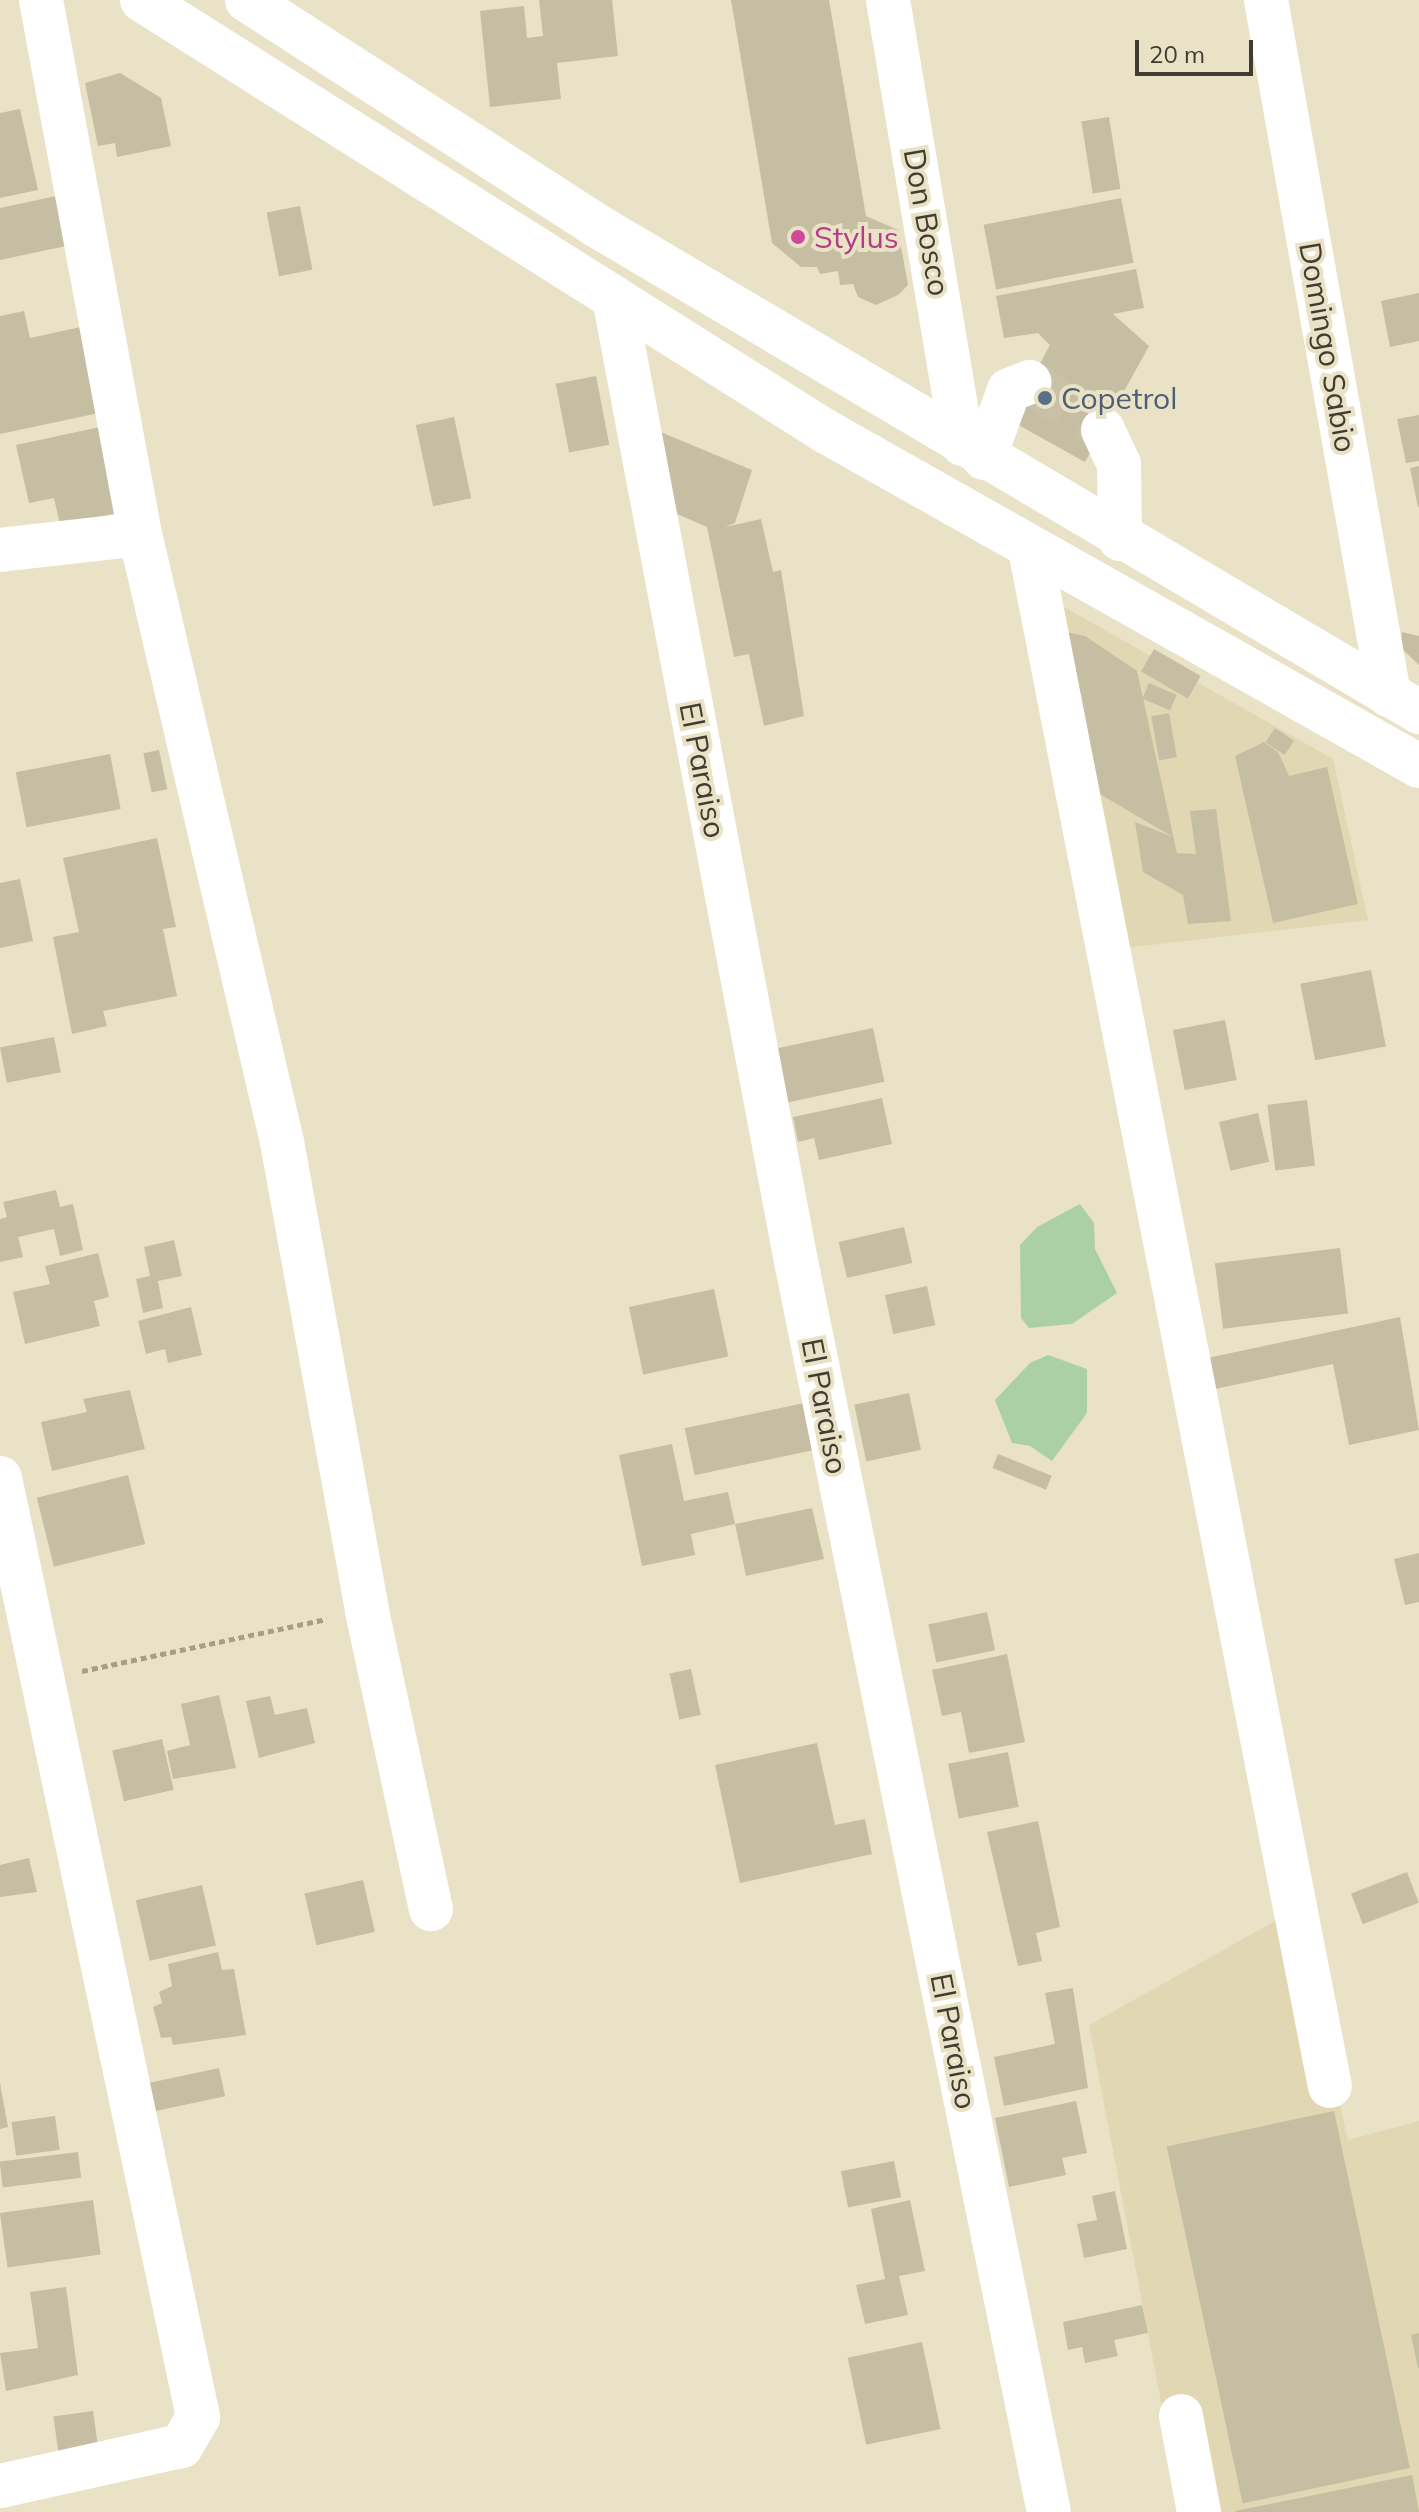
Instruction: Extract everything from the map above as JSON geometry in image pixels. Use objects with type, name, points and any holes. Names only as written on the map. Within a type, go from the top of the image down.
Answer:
[{"type":"main road","points":[[41,0],[140,534],[282,1142],[367,1611],[431,1909]]},
{"type":"main road","points":[[247,0],[594,224],[1120,539],[1404,703]]},
{"type":"main road","name":"Don Bosco","points":[[888,0],[973,451]]},
{"type":"main road","name":"Domingo Sabio","points":[[1266,0],[1404,703]]},
{"type":"main road","points":[[163,6],[825,431],[1419,766]]},
{"type":"main road","name":"El Paraiso","points":[[614,298],[799,1276],[1049,2512]]},
{"type":"main road","points":[[973,451],[1009,390],[1018,382],[1030,382]]},
{"type":"main road","points":[[1103,430],[1119,464],[1120,539]]},
{"type":"main road","points":[[0,550],[140,534]]},
{"type":"main road","points":[[1030,549],[1330,2086]]},
{"type":"main road","points":[[0,1478],[198,2417],[181,2446],[0,2486]]},
{"type":"main road","points":[[1181,2416],[1199,2512]]},
{"type":"path","points":[[43,1679],[367,1611]]},
{"type":"shaded area","points":[[1041,594],[1333,759],[1368,920],[1116,949]]},
{"type":"shaded area","points":[[1295,1910],[1348,2140],[1419,2121],[1419,2512],[1182,2512],[1089,2025]]},
{"type":"green space","points":[[1080,1204],[1094,1223],[1095,1249],[1117,1293],[1072,1324],[1029,1328],[1021,1318],[1020,1245],[1037,1227]]},
{"type":"green space","points":[[1048,1355],[1087,1369],[1087,1413],[1052,1461],[1030,1446],[1012,1443],[995,1400],[1030,1363]]},
{"type":"building","points":[[539,0],[612,0],[618,56],[557,63],[561,99],[490,107],[480,11],[524,6],[527,38],[543,36]]},
{"type":"building","points":[[731,0],[829,0],[866,216],[898,230],[908,285],[898,295],[876,305],[858,297],[853,284],[840,285],[838,271],[820,274],[817,267],[801,267],[772,243]]},
{"type":"building","points":[[120,73],[161,98],[171,146],[117,157],[115,143],[98,146],[85,83]]},
{"type":"building","points":[[20,109],[38,190],[0,198],[0,113]]},
{"type":"building","points":[[1109,117],[1120,189],[1093,193],[1081,121]]},
{"type":"building","points":[[56,196],[66,246],[0,260],[0,208]]},
{"type":"building","points":[[1121,198],[1134,263],[996,290],[984,225]]},
{"type":"building","points":[[300,206],[312,270],[279,276],[267,212]]},
{"type":"building","points":[[1136,269],[1144,308],[1113,314],[1149,346],[1085,462],[1009,420],[1050,345],[1038,333],[1004,338],[996,296]]},
{"type":"building","points":[[1419,293],[1419,341],[1390,347],[1381,301]]},
{"type":"building","points":[[24,311],[30,338],[81,327],[99,413],[0,434],[0,316]]},
{"type":"building","points":[[596,376],[609,445],[569,453],[556,384]]},
{"type":"building","points":[[1419,415],[1419,461],[1406,463],[1397,419]]},
{"type":"building","points":[[454,417],[471,498],[433,506],[416,425]]},
{"type":"building","points":[[100,427],[118,513],[60,525],[54,498],[29,503],[16,445]]},
{"type":"building","points":[[658,431],[752,470],[735,523],[725,527],[761,519],[773,572],[781,570],[804,716],[764,726],[749,654],[734,657],[707,527],[668,510]]},
{"type":"building","points":[[1419,466],[1419,507],[1418,507],[1410,468]]},
{"type":"building","points":[[1055,630],[1085,636],[1137,671],[1177,853],[1196,854],[1190,811],[1216,809],[1231,921],[1188,924],[1183,895],[1143,872],[1135,822],[1173,837],[1081,783]]},
{"type":"building","points":[[1402,632],[1419,636],[1419,665],[1400,647]]},
{"type":"building","points":[[1154,649],[1201,676],[1188,699],[1141,672]]},
{"type":"building","points":[[1149,683],[1177,695],[1170,710],[1142,699]]},
{"type":"building","points":[[1169,713],[1177,757],[1159,760],[1151,716]]},
{"type":"building","points":[[1275,728],[1294,741],[1285,755],[1265,742]]},
{"type":"building","points":[[1264,742],[1278,752],[1289,776],[1327,767],[1358,904],[1273,923],[1235,756]]},
{"type":"building","points":[[159,750],[167,789],[152,792],[143,753]]},
{"type":"building","points":[[110,754],[121,809],[26,827],[16,772]]},
{"type":"building","points":[[157,838],[176,927],[163,929],[177,996],[103,1011],[107,1026],[72,1034],[53,937],[79,932],[63,858]]},
{"type":"building","points":[[20,879],[33,941],[0,948],[0,883]]},
{"type":"building","points":[[1371,970],[1386,1047],[1315,1060],[1300,984]]},
{"type":"building","points":[[1225,1020],[1237,1080],[1185,1090],[1173,1030]]},
{"type":"building","points":[[873,1028],[884,1082],[788,1102],[776,1049]]},
{"type":"building","points":[[54,1037],[61,1072],[7,1083],[0,1047]]},
{"type":"building","points":[[882,1098],[892,1144],[819,1160],[814,1138],[798,1142],[793,1117]]},
{"type":"building","points":[[1307,1100],[1315,1166],[1275,1170],[1267,1105]]},
{"type":"building","points":[[1258,1113],[1269,1162],[1230,1171],[1219,1122]]},
{"type":"building","points":[[56,1190],[60,1207],[73,1204],[83,1250],[60,1256],[54,1229],[18,1237],[23,1257],[0,1262],[0,1219],[7,1217],[3,1202]]},
{"type":"building","points":[[904,1227],[912,1263],[847,1278],[839,1242]]},
{"type":"building","points":[[174,1240],[182,1276],[158,1281],[163,1308],[143,1313],[136,1279],[150,1276],[144,1247]]},
{"type":"building","points":[[1340,1248],[1348,1314],[1223,1329],[1215,1263]]},
{"type":"building","points":[[98,1253],[109,1297],[94,1301],[100,1326],[25,1344],[13,1292],[50,1284],[45,1266]]},
{"type":"building","points":[[927,1286],[935,1325],[893,1334],[885,1295]]},
{"type":"building","points":[[714,1289],[728,1356],[643,1375],[629,1307]]},
{"type":"building","points":[[191,1307],[202,1355],[168,1363],[165,1349],[146,1354],[138,1321]]},
{"type":"building","points":[[1400,1317],[1419,1430],[1349,1445],[1333,1364],[1210,1390],[1203,1359]]},
{"type":"building","points":[[130,1390],[145,1449],[52,1471],[41,1422],[87,1412],[83,1399]]},
{"type":"building","points":[[909,1393],[921,1450],[866,1461],[854,1405]]},
{"type":"building","points":[[804,1403],[814,1450],[695,1475],[685,1428]]},
{"type":"building","points":[[672,1444],[684,1501],[728,1492],[735,1524],[691,1534],[695,1555],[642,1566],[619,1455]]},
{"type":"building","points":[[998,1454],[1052,1476],[1046,1490],[992,1468]]},
{"type":"building","points":[[128,1475],[145,1544],[54,1567],[37,1498]]},
{"type":"building","points":[[812,1508],[824,1559],[746,1576],[735,1524]]},
{"type":"building","points":[[1419,1553],[1419,1602],[1405,1605],[1394,1559]]},
{"type":"building","points":[[987,1612],[995,1650],[936,1663],[928,1624]]},
{"type":"building","points":[[1007,1654],[1025,1742],[969,1753],[961,1712],[942,1716],[932,1670]]},
{"type":"building","points":[[691,1669],[701,1715],[679,1720],[669,1674]]},
{"type":"building","points":[[219,1695],[236,1768],[173,1779],[167,1751],[190,1745],[181,1704]]},
{"type":"building","points":[[270,1696],[275,1715],[307,1708],[315,1743],[259,1758],[246,1701]]},
{"type":"building","points":[[162,1739],[174,1790],[124,1801],[112,1750]]},
{"type":"building","points":[[817,1743],[835,1825],[865,1819],[872,1854],[740,1883],[715,1765]]},
{"type":"building","points":[[1008,1752],[1019,1807],[959,1819],[948,1764]]},
{"type":"building","points":[[1038,1821],[1060,1927],[1036,1933],[1042,1961],[1018,1966],[987,1832]]},
{"type":"building","points":[[29,1858],[37,1892],[0,1897],[0,1865]]},
{"type":"building","points":[[1407,1872],[1419,1903],[1363,1924],[1351,1894]]},
{"type":"building","points":[[363,1880],[375,1932],[316,1945],[305,1893]]},
{"type":"building","points":[[202,1885],[216,1945],[150,1961],[136,1900]]},
{"type":"building","points":[[218,1952],[222,1970],[234,1969],[246,2035],[173,2045],[171,2037],[161,2038],[153,2007],[162,2003],[159,1992],[172,1986],[168,1964]]},
{"type":"building","points":[[1073,1988],[1088,2088],[1004,2106],[994,2057],[1055,2044],[1045,1993]]},
{"type":"building","points":[[219,2068],[225,2096],[155,2111],[149,2083]]},
{"type":"building","points":[[0,2083],[8,2127],[0,2129]]},
{"type":"building","points":[[1076,2101],[1087,2153],[1062,2158],[1066,2175],[1009,2187],[995,2118]]},
{"type":"building","points":[[1334,2111],[1410,2468],[1243,2504],[1167,2147]]},
{"type":"building","points":[[55,2116],[60,2150],[16,2156],[11,2122]]},
{"type":"building","points":[[78,2152],[81,2178],[3,2187],[0,2162]]},
{"type":"building","points":[[894,2161],[901,2197],[848,2208],[841,2171]]},
{"type":"building","points":[[1115,2191],[1127,2249],[1084,2258],[1077,2224],[1097,2220],[1092,2196]]},
{"type":"building","points":[[93,2200],[101,2254],[8,2268],[0,2213]]},
{"type":"building","points":[[910,2200],[925,2271],[899,2276],[908,2315],[865,2324],[856,2285],[885,2279],[871,2209]]},
{"type":"building","points":[[66,2287],[78,2375],[6,2391],[0,2353],[38,2348],[30,2292]]},
{"type":"building","points":[[1142,2305],[1148,2333],[1114,2340],[1118,2356],[1085,2363],[1082,2347],[1068,2350],[1063,2322]]},
{"type":"building","points":[[1419,2333],[1419,2368],[1418,2368],[1411,2335]]},
{"type":"building","points":[[922,2342],[941,2429],[866,2445],[848,2358]]},
{"type":"building","points":[[93,2411],[98,2446],[58,2451],[53,2417]]},
{"type":"building","points":[[1412,2475],[1419,2512],[1235,2512],[1235,2511]]},
{"type":"tunnel","points":[[1030,382],[1103,430]]},
{"type":"place","name":"Stylus","points":[[798,237]]},
{"type":"place","name":"Copetrol","points":[[1045,398]]}]
